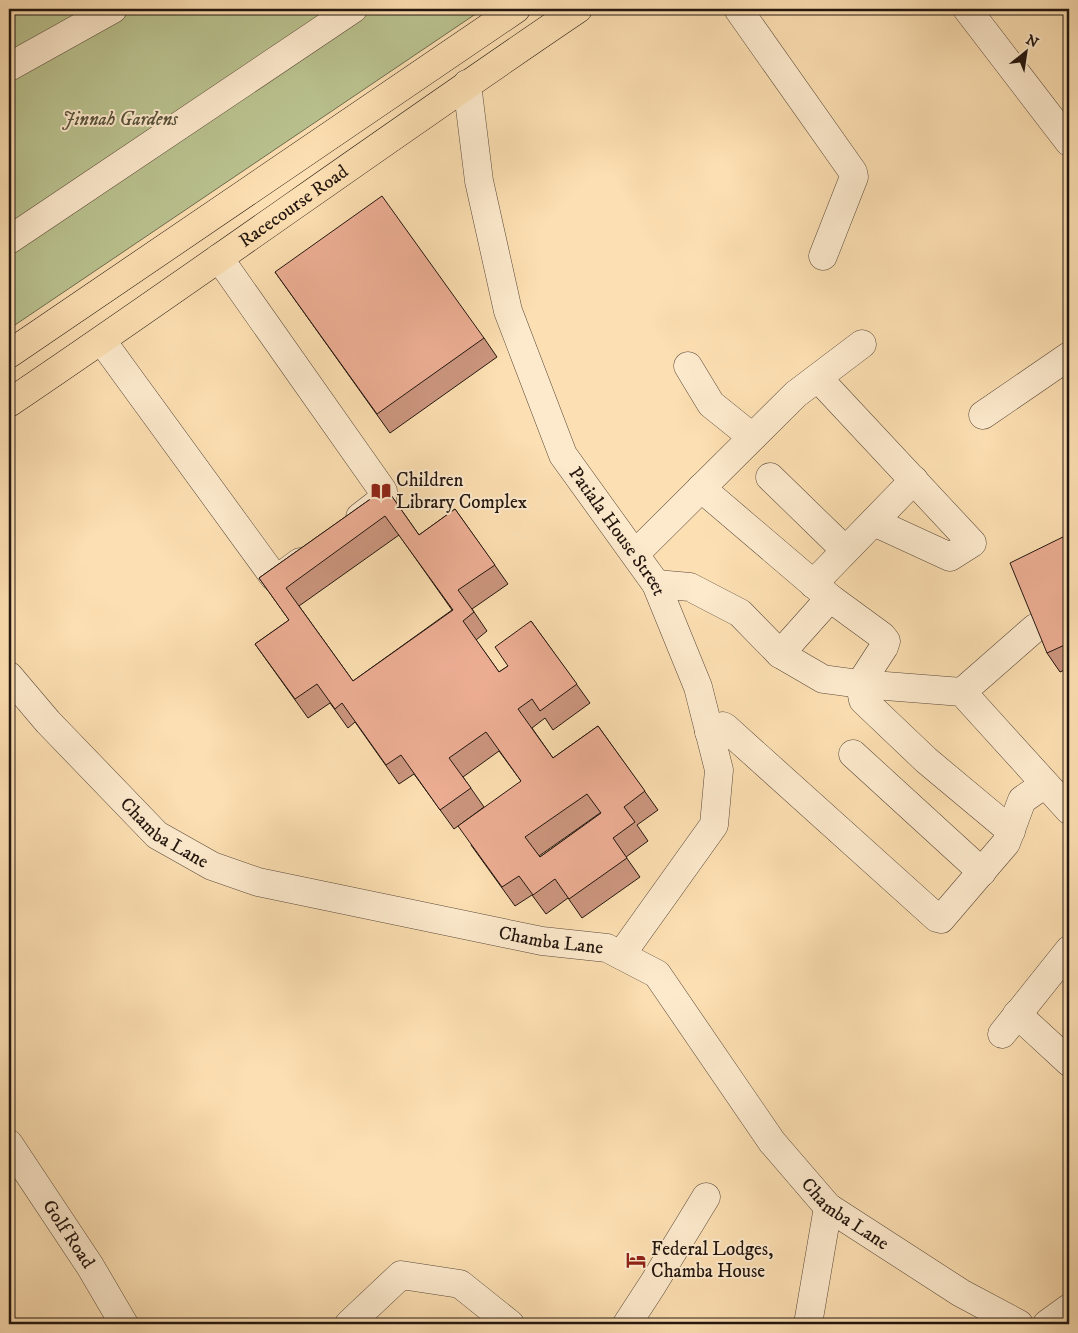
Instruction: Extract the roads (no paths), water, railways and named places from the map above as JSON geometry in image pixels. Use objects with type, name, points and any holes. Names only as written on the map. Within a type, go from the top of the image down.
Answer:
[{"type":"main road","name":"Racecourse Road","points":[[9,354],[516,9]]},
{"type":"main road","name":"Racecourse Road","points":[[9,403],[220,258],[467,84],[578,9]]},
{"type":"street","points":[[9,67],[113,9]]},
{"type":"street","points":[[9,240],[354,9]]},
{"type":"street","points":[[738,9],[853,172],[854,177],[823,256]]},
{"type":"street","points":[[967,9],[1069,142]]},
{"type":"street","name":"Patiala House Street","points":[[467,84],[478,181],[508,312],[563,455],[656,584],[698,687],[719,770],[714,825],[621,956]]},
{"type":"street","points":[[220,258],[383,491],[382,500],[343,530]]},
{"type":"street","points":[[102,340],[274,577],[280,577],[320,547]]},
{"type":"street","points":[[635,554],[796,394],[862,344]]},
{"type":"street","points":[[983,415],[1069,356]]},
{"type":"street","points":[[688,366],[711,404],[752,438]]},
{"type":"street","points":[[818,378],[972,543],[950,557],[874,522]]},
{"type":"street","points":[[770,477],[845,550]]},
{"type":"street","points":[[780,654],[822,591],[845,550],[914,480]]},
{"type":"street","points":[[701,488],[822,591],[886,640],[884,647],[860,684],[863,700],[926,760],[1010,831]]},
{"type":"street","points":[[656,584],[690,587],[740,613],[780,654],[823,679],[860,684],[962,692],[1069,810]]},
{"type":"street","points":[[962,692],[1035,628]]},
{"type":"street","name":"Chamba Lane","points":[[9,676],[48,722],[157,835],[212,866],[258,882],[542,941],[607,948],[657,974],[772,1142],[828,1207],[961,1293],[1019,1324]]},
{"type":"street","points":[[709,732],[723,726],[726,728],[937,918],[941,919],[1006,843],[1022,800],[1045,784]]},
{"type":"street","points":[[853,754],[982,872]]},
{"type":"street","points":[[1069,950],[1009,1024],[1069,1062]]},
{"type":"street","name":"Golf Road","points":[[9,1144],[90,1266],[124,1324]]},
{"type":"street","points":[[627,1324],[706,1197]]},
{"type":"street","points":[[808,1324],[828,1207]]},
{"type":"street","points":[[349,1324],[401,1275],[460,1284],[510,1324]]},
{"type":"street","points":[[1047,1324],[1069,1308]]},
{"type":"place","name":"Children Library Complex","points":[[381,491]]},
{"type":"place","name":"Federal Lodges, Chamba House","points":[[636,1260]]},
{"type":"park label","name":"Jinnah Gardens","points":[[120,119]]}]
